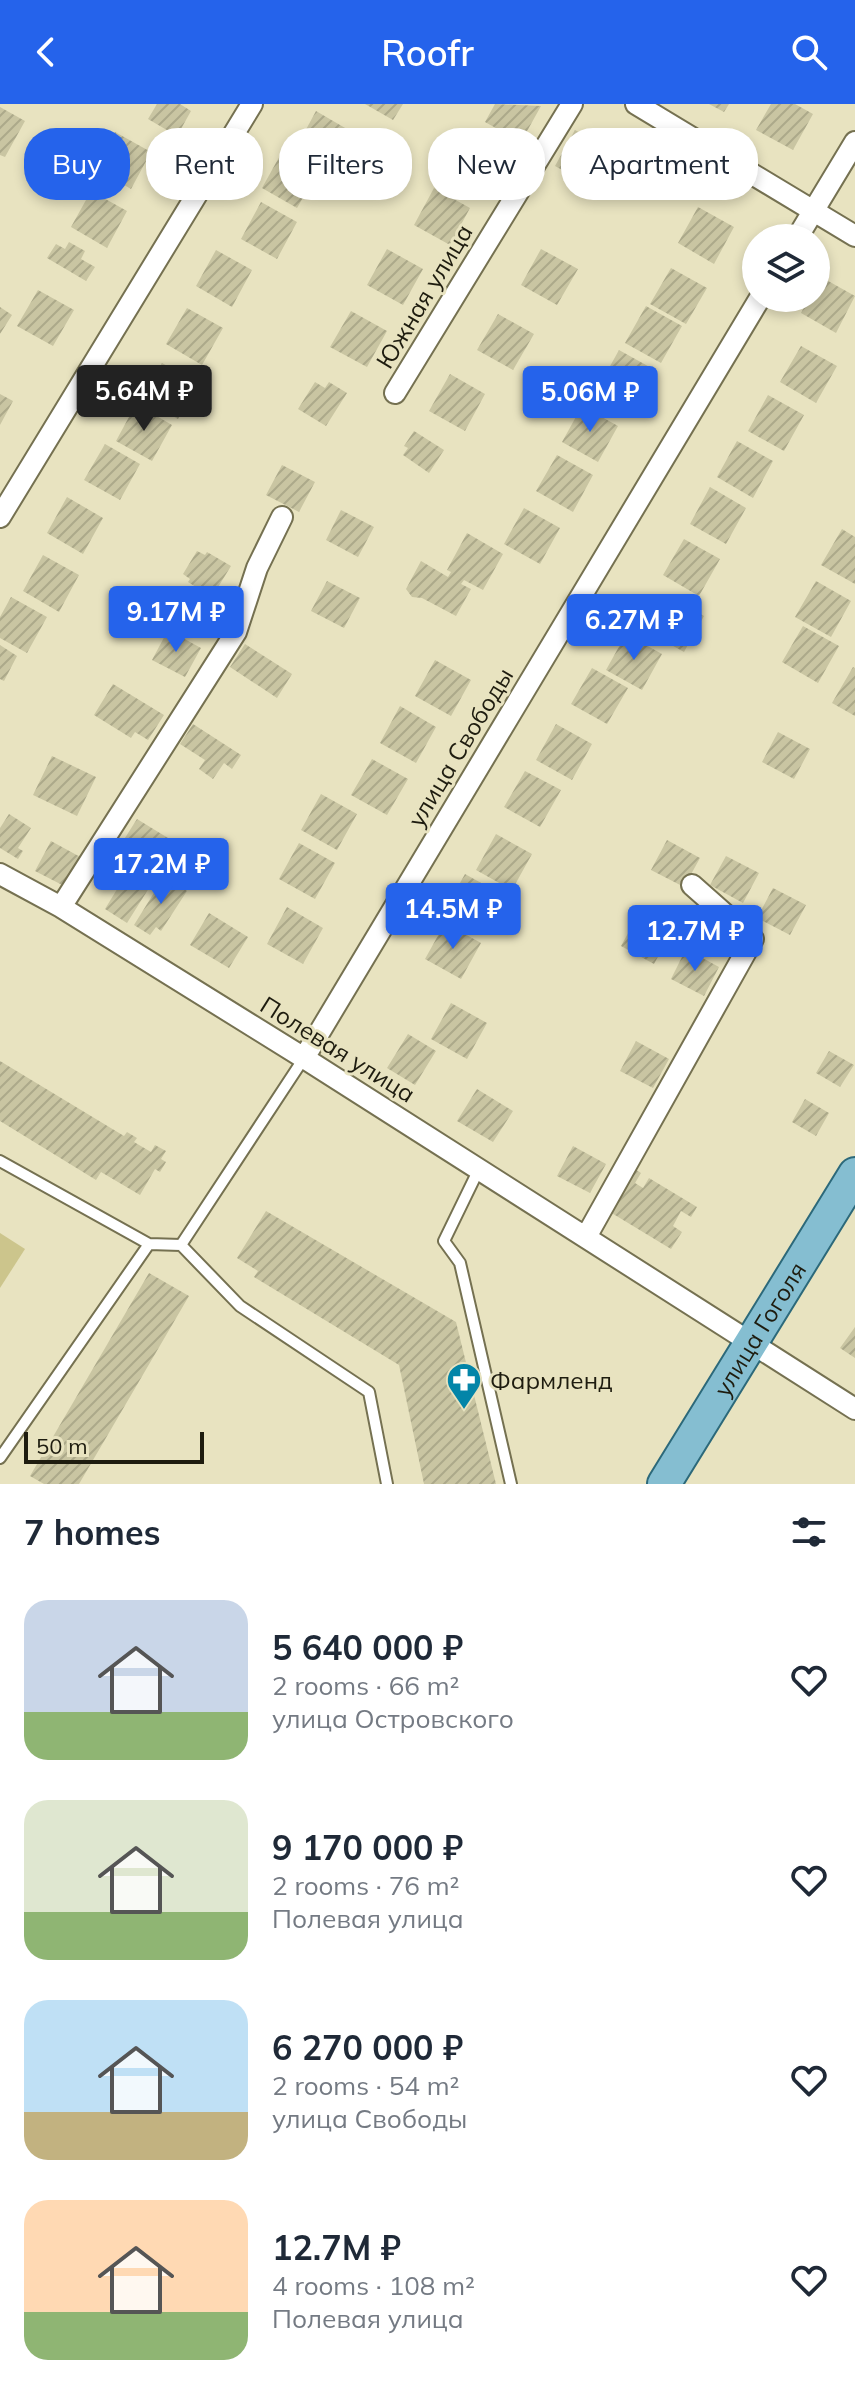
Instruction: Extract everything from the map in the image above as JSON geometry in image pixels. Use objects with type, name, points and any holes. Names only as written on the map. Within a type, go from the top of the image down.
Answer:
[{"type":"main road","name":"улица Гоголя","points":[[664,1484],[855,1174]]},
{"type":"street","points":[[0,517],[252,104]]},
{"type":"street","name":"Южная улица","points":[[395,393],[572,104]]},
{"type":"street","points":[[636,104],[855,236]]},
{"type":"street","points":[[805,224],[855,142]]},
{"type":"street","name":"улица Свободы","points":[[304,1058],[752,312]]},
{"type":"street","points":[[61,907],[236,632],[257,568],[282,517]]},
{"type":"street","name":"Полевая улица","points":[[0,874],[61,907],[304,1058],[855,1409]]},
{"type":"street","points":[[586,1237],[753,939],[692,885]]},
{"type":"lane","points":[[181,1245],[304,1058]]},
{"type":"lane","points":[[0,1161],[149,1244],[181,1245],[240,1306],[369,1392],[387,1484]]},
{"type":"lane","points":[[479,1169],[444,1241],[460,1263],[511,1484]]},
{"type":"lane","points":[[0,1458],[149,1244]]},
{"type":"shaded area","points":[[0,1233],[25,1249],[0,1288]]},
{"type":"building","points":[[157,104],[180,104],[191,111],[181,128],[163,128],[148,119]]},
{"type":"building","points":[[365,104],[403,104],[393,120]]},
{"type":"building","points":[[495,104],[541,106],[529,128],[496,128],[485,122]]},
{"type":"building","points":[[709,104],[729,104],[724,112]]},
{"type":"building","points":[[771,104],[795,104],[813,114],[793,150],[757,128]]},
{"type":"building","points":[[0,107],[25,121],[5,157],[0,155]]},
{"type":"building","points":[[316,111],[345,128],[307,128]]},
{"type":"building","points":[[130,140],[146,149],[146,161],[131,189]]},
{"type":"building","points":[[561,155],[561,169],[555,166]]},
{"type":"building","points":[[279,157],[279,198],[263,186]]},
{"type":"building","points":[[428,199],[456,200],[470,208],[450,245],[414,225]]},
{"type":"building","points":[[86,200],[107,200],[127,211],[107,248],[71,227]]},
{"type":"building","points":[[283,200],[302,200],[297,208]]},
{"type":"building","points":[[261,202],[297,222],[277,259],[241,239]]},
{"type":"building","points":[[698,207],[734,227],[714,264],[678,243]]},
{"type":"building","points":[[69,242],[85,251],[81,259],[95,267],[86,281],[47,258],[56,244],[65,249]]},
{"type":"building","points":[[387,249],[423,269],[403,305],[367,285]]},
{"type":"building","points":[[541,249],[578,269],[557,305],[521,285]]},
{"type":"building","points":[[216,250],[252,270],[232,307],[196,286]]},
{"type":"building","points":[[671,268],[707,288],[686,324],[650,304]]},
{"type":"building","points":[[830,282],[855,296],[836,333],[801,313],[830,312]]},
{"type":"building","points":[[38,290],[74,310],[53,346],[17,326]]},
{"type":"building","points":[[646,306],[682,326],[661,363],[625,343]]},
{"type":"building","points":[[0,307],[12,315],[0,334]]},
{"type":"building","points":[[187,308],[223,328],[202,365],[166,344]]},
{"type":"building","points":[[351,311],[387,331],[367,367],[330,347]]},
{"type":"building","points":[[498,314],[534,334],[513,370],[477,350]]},
{"type":"building","points":[[801,346],[837,366],[816,403],[780,382]]},
{"type":"building","points":[[619,350],[655,370],[635,407],[599,386]]},
{"type":"building","points":[[162,363],[198,383],[178,419],[142,399]]},
{"type":"building","points":[[450,374],[485,394],[465,431],[429,411]]},
{"type":"building","points":[[315,382],[325,388],[329,382],[347,393],[326,426],[298,409]]},
{"type":"building","points":[[0,394],[13,401],[0,425]]},
{"type":"building","points":[[768,395],[804,415],[784,451],[748,431]]},
{"type":"building","points":[[136,404],[172,425],[152,461],[116,441]]},
{"type":"building","points":[[582,406],[618,426],[598,462],[562,442]]},
{"type":"building","points":[[414,431],[444,450],[429,473],[403,455],[408,448],[404,446]]},
{"type":"building","points":[[737,441],[773,461],[753,498],[717,477]]},
{"type":"building","points":[[105,444],[140,464],[120,500],[84,480]]},
{"type":"building","points":[[557,455],[593,475],[573,512],[536,491]]},
{"type":"building","points":[[282,465],[315,482],[299,512],[266,495]]},
{"type":"building","points":[[710,487],[746,508],[726,544],[690,524]]},
{"type":"building","points":[[67,497],[103,518],[83,554],[47,533]]},
{"type":"building","points":[[524,508],[560,528],[540,564],[504,544]]},
{"type":"building","points":[[341,510],[374,527],[358,557],[326,540]]},
{"type":"building","points":[[842,529],[855,537],[855,584],[821,565]]},
{"type":"building","points":[[467,533],[503,554],[483,590],[464,580],[461,584],[471,589],[456,616],[422,598],[412,597],[406,589],[421,561],[448,577],[451,572],[447,570]]},
{"type":"building","points":[[684,539],[720,559],[699,596],[663,575]]},
{"type":"building","points":[[197,551],[205,555],[207,552],[231,566],[212,597],[188,582],[190,579],[183,574]]},
{"type":"building","points":[[43,555],[79,575],[59,612],[23,591]]},
{"type":"building","points":[[327,581],[360,598],[344,628],[311,611]]},
{"type":"building","points":[[816,581],[851,601],[831,637],[795,617]]},
{"type":"building","points":[[668,596],[704,616],[684,652],[648,632]]},
{"type":"building","points":[[11,597],[47,617],[27,653],[0,638],[0,617]]},
{"type":"building","points":[[803,626],[839,646],[818,683],[782,662]]},
{"type":"building","points":[[168,630],[201,648],[185,677],[152,660]]},
{"type":"building","points":[[626,634],[662,654],[642,690],[606,670]]},
{"type":"building","points":[[245,644],[292,674],[277,698],[230,667]]},
{"type":"building","points":[[0,645],[17,656],[4,681],[0,679]]},
{"type":"building","points":[[435,660],[471,680],[451,716],[415,696]]},
{"type":"building","points":[[592,668],[628,688],[607,724],[571,704]]},
{"type":"building","points":[[855,668],[855,716],[832,703]]},
{"type":"building","points":[[113,684],[164,715],[148,740],[135,732],[131,738],[94,715]]},
{"type":"building","points":[[400,706],[436,727],[416,763],[380,743]]},
{"type":"building","points":[[193,724],[241,755],[232,769],[224,763],[213,779],[199,769],[205,760],[180,744]]},
{"type":"building","points":[[556,724],[592,744],[572,780],[536,760]]},
{"type":"building","points":[[778,732],[810,749],[794,779],[762,762]]},
{"type":"building","points":[[52,756],[96,777],[77,816],[33,795]]},
{"type":"building","points":[[372,759],[408,779],[387,815],[351,795]]},
{"type":"building","points":[[525,771],[561,790],[540,827],[504,807]]},
{"type":"building","points":[[321,794],[357,814],[337,850],[301,830]]},
{"type":"building","points":[[9,814],[31,828],[18,848],[23,851],[18,859],[0,848],[0,828]]},
{"type":"building","points":[[137,819],[168,838],[141,883],[149,888],[127,923],[105,909],[122,881],[104,871]]},
{"type":"building","points":[[496,834],[532,854],[512,890],[476,870]]},
{"type":"building","points":[[667,840],[700,858],[684,887],[651,870]]},
{"type":"building","points":[[51,841],[84,859],[68,888],[35,871]]},
{"type":"building","points":[[299,843],[335,863],[315,899],[279,879]]},
{"type":"building","points":[[726,856],[759,873],[743,903],[710,885]]},
{"type":"building","points":[[465,874],[501,894],[481,930],[445,910]]},
{"type":"building","points":[[165,875],[187,891],[161,931],[156,927],[150,935],[134,925]]},
{"type":"building","points":[[773,888],[806,905],[790,935],[757,918]]},
{"type":"building","points":[[287,907],[323,928],[303,964],[267,944]]},
{"type":"building","points":[[209,913],[248,937],[229,968],[190,945]]},
{"type":"building","points":[[637,917],[670,934],[654,964],[621,946]]},
{"type":"building","points":[[445,923],[481,943],[461,979],[425,959]]},
{"type":"building","points":[[686,949],[719,967],[704,996],[671,979]]},
{"type":"building","points":[[451,1003],[487,1023],[467,1059],[431,1039]]},
{"type":"building","points":[[408,1034],[436,1051],[415,1085],[387,1068]]},
{"type":"building","points":[[636,1041],[669,1059],[653,1088],[620,1071]]},
{"type":"building","points":[[829,1051],[854,1065],[840,1087],[816,1073]]},
{"type":"building","points":[[0,1061],[124,1136],[127,1132],[137,1138],[134,1142],[151,1152],[155,1145],[166,1151],[161,1159],[166,1162],[160,1172],[155,1169],[140,1195],[101,1172],[96,1180],[0,1121]]},
{"type":"building","points":[[477,1089],[513,1111],[493,1142],[457,1121]]},
{"type":"building","points":[[805,1099],[829,1113],[816,1136],[792,1122]]},
{"type":"building","points":[[573,1146],[606,1164],[590,1193],[557,1176]]},
{"type":"building","points":[[630,1166],[641,1173],[635,1183],[643,1188],[649,1178],[697,1207],[691,1217],[681,1211],[673,1226],[682,1232],[671,1249],[605,1209]]},
{"type":"building","points":[[266,1211],[456,1322],[496,1484],[424,1484],[399,1365],[254,1277],[258,1271],[237,1258]]},
{"type":"building","points":[[149,1273],[189,1296],[79,1484],[44,1484],[30,1476]]},
{"type":"building","points":[[855,1327],[855,1358],[840,1348]]},
{"type":"place","name":"Фармленд","points":[[464,1411]]}]
